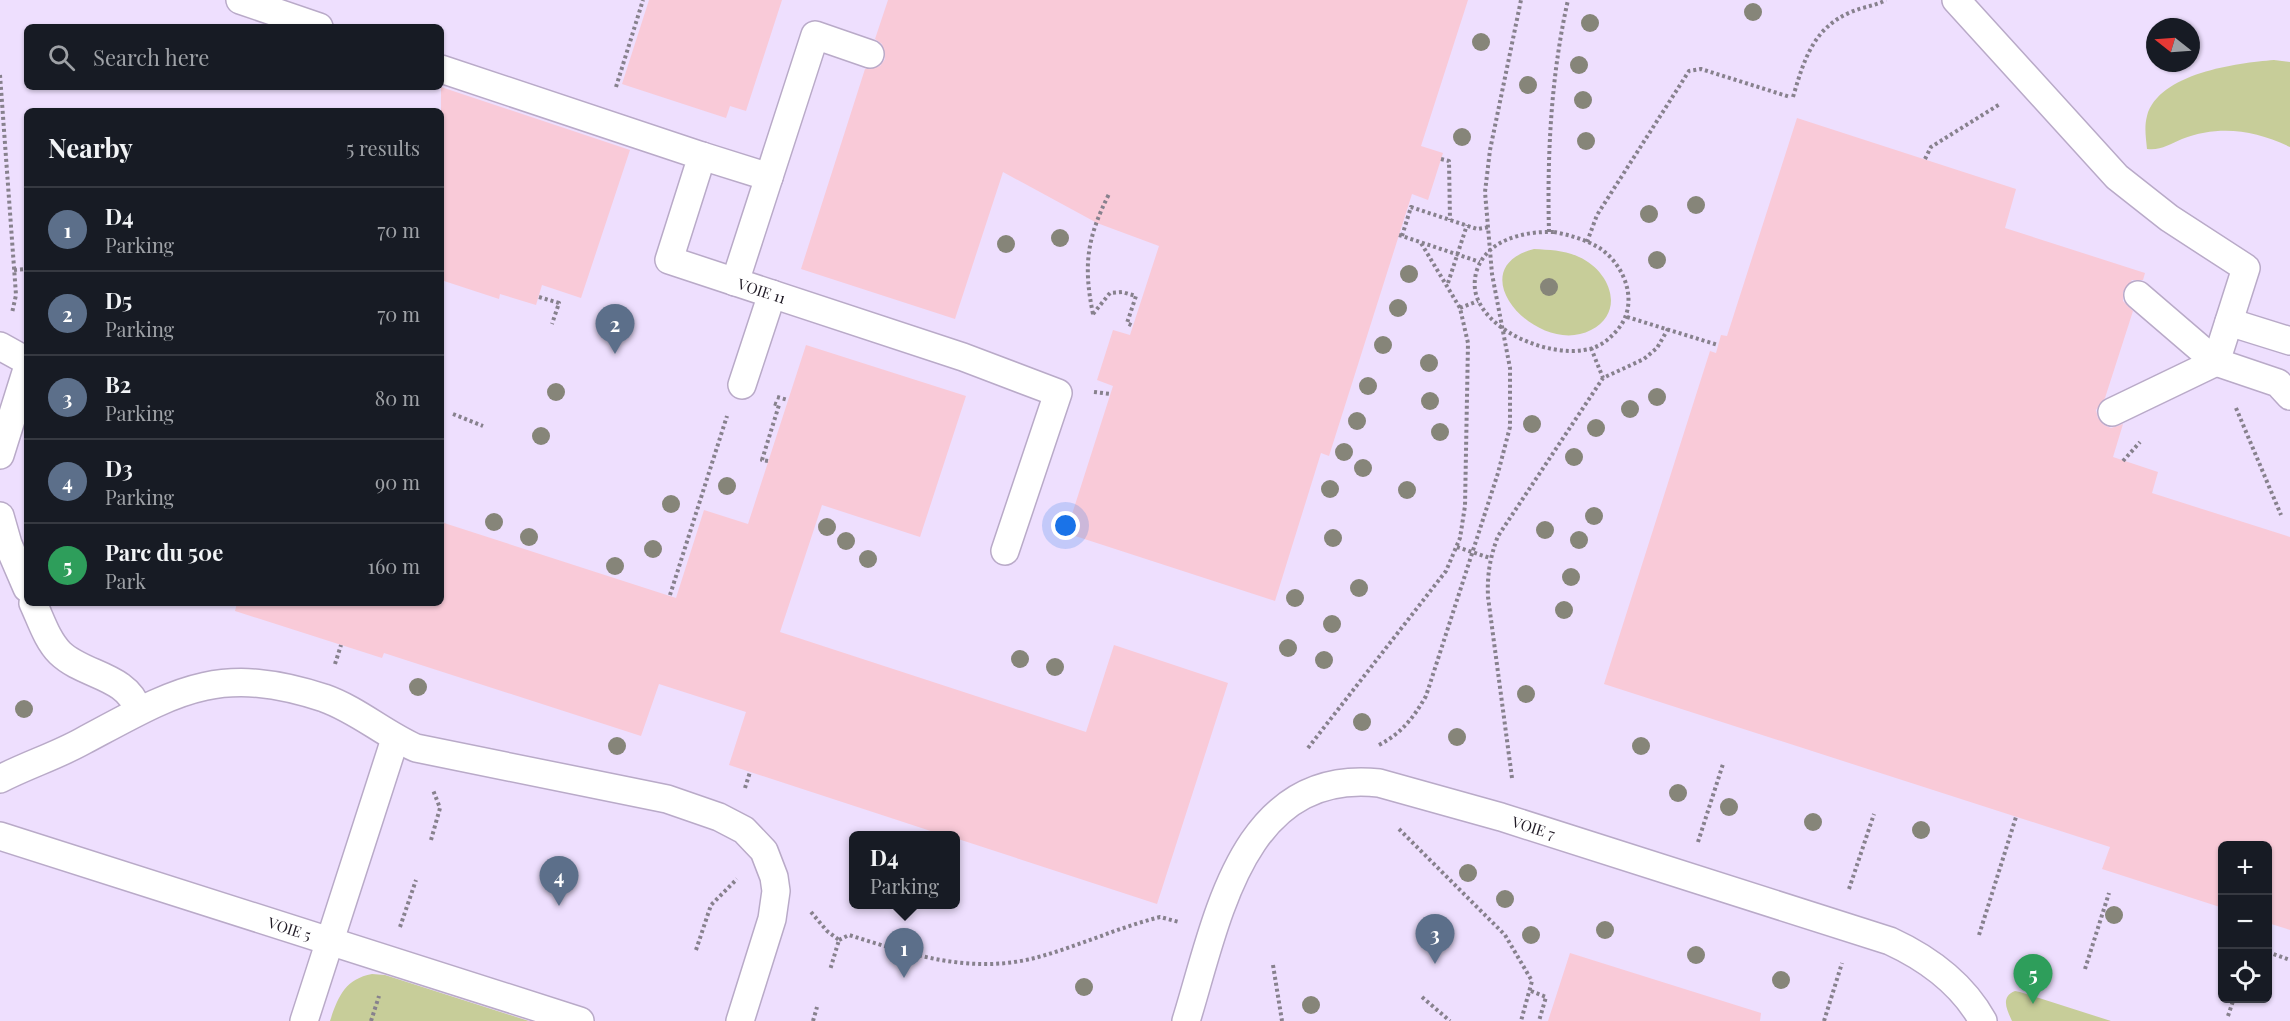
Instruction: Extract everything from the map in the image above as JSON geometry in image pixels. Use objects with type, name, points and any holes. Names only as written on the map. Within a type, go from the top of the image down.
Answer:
[{"type":"lane","points":[[240,0],[310,24]]},
{"type":"lane","points":[[1972,5],[2117,177],[2169,218],[2246,268],[2216,362],[2112,412]]},
{"type":"lane","points":[[735,282],[815,35],[870,54]]},
{"type":"lane","points":[[444,70],[769,177]]},
{"type":"lane","name":"VOIE 11","points":[[702,156],[669,260],[963,357],[1058,393],[1005,551]]},
{"type":"lane","points":[[742,386],[772,294]]},
{"type":"lane","points":[[2138,295],[2216,362],[2278,383],[2290,396]]},
{"type":"lane","points":[[2229,322],[2290,341]]},
{"type":"lane","points":[[0,345],[24,359]]},
{"type":"lane","points":[[0,455],[24,379]]},
{"type":"lane","points":[[0,516],[8,544],[24,581]]},
{"type":"lane","points":[[34,606],[49,637],[60,653],[72,662],[124,689],[138,710]]},
{"type":"lane","points":[[0,779],[81,742],[138,710],[207,686],[246,681],[267,683],[339,704],[395,739],[435,752],[667,799],[719,817],[744,830],[764,851],[774,877],[776,891],[772,919],[740,1021]]},
{"type":"lane","points":[[304,1021],[395,739]]},
{"type":"lane","name":"VOIE 7","points":[[1186,1021],[1236,867],[1264,826],[1294,802],[1339,783],[1379,783],[1575,840],[1890,941],[1922,957],[1947,975],[1969,998],[1983,1021]]},
{"type":"lane","name":"VOIE 5","points":[[0,836],[580,1021]]},
{"type":"path","points":[[626,90],[615,87],[643,0]]},
{"type":"path","points":[[1375,747],[1404,728],[1420,708],[1431,684],[1502,460],[1510,427],[1511,386],[1504,329],[1494,286],[1485,192],[1488,162],[1521,0]]},
{"type":"path","points":[[1549,232],[1555,70],[1558,40],[1568,0]]},
{"type":"path","points":[[1587,242],[1597,215],[1689,70],[1701,69],[1791,97],[1805,57],[1821,31],[1845,15],[1886,0]]},
{"type":"path","points":[[0,75],[16,295]]},
{"type":"path","points":[[1925,159],[1931,147],[2006,100]]},
{"type":"path","points":[[1441,159],[1449,161],[1450,220]]},
{"type":"path","points":[[1109,194],[1091,233],[1087,283],[1093,314],[1110,293],[1122,292],[1136,296],[1127,323],[1133,326]]},
{"type":"path","points":[[1480,262],[1400,236],[1411,207],[1478,229],[1489,227]]},
{"type":"path","points":[[1447,283],[1467,225]]},
{"type":"path","points":[[1529,233],[1564,234],[1587,242],[1610,257],[1627,285],[1627,317],[1605,343],[1572,351],[1547,348],[1504,329],[1478,301],[1474,282],[1480,262],[1491,248],[1529,233]]},
{"type":"path","points":[[1308,748],[1446,571],[1457,547],[1465,506],[1468,343],[1460,308],[1421,243]]},
{"type":"path","points":[[14,270],[24,269]]},
{"type":"path","points":[[539,297],[559,303],[552,324]]},
{"type":"path","points":[[1460,308],[1478,301]]},
{"type":"path","points":[[1627,317],[1718,345]]},
{"type":"path","points":[[1512,778],[1488,597],[1490,558],[1498,536],[1603,378],[1644,359],[1657,348],[1668,329]]},
{"type":"path","points":[[1591,348],[1603,378]]},
{"type":"path","points":[[2216,362],[2282,515]]},
{"type":"path","points":[[1102,391],[1111,394]]},
{"type":"path","points":[[670,596],[729,410]]},
{"type":"path","points":[[768,461],[762,460],[777,413]]},
{"type":"path","points":[[453,414],[483,426]]},
{"type":"path","points":[[1457,547],[1490,558]]},
{"type":"path","points":[[337,658],[341,645]]},
{"type":"path","points":[[1696,846],[1723,764]]},
{"type":"path","points":[[746,786],[750,772]]},
{"type":"path","points":[[431,840],[440,808],[432,786]]},
{"type":"path","points":[[1847,893],[1874,814]]},
{"type":"path","points":[[1979,935],[2016,817]]},
{"type":"path","points":[[1396,828],[1505,935],[1529,972],[1532,981],[1531,991],[1521,1021]]},
{"type":"path","points":[[399,930],[416,880]]},
{"type":"path","points":[[696,950],[711,905],[723,891]]},
{"type":"path","points":[[2085,969],[2109,893]]},
{"type":"path","points":[[839,940],[849,935],[940,962],[1010,962],[1040,957],[1154,919],[1169,919]]},
{"type":"path","points":[[2272,953],[2290,960]]},
{"type":"path","points":[[1824,1021],[1844,954]]},
{"type":"path","points":[[1273,965],[1282,1021]]},
{"type":"path","points":[[1531,991],[1546,997],[1539,1021]]},
{"type":"path","points":[[1422,997],[1450,1021]]},
{"type":"path","points":[[2228,1016],[2233,1003]]},
{"type":"path","points":[[813,1021],[818,1007]]},
{"type":"shaded area","points":[[0,0],[2290,0],[2290,1021],[0,1021]]},
{"type":"green space","points":[[2274,60],[2290,62],[2290,147],[2250,133],[2223,131],[2196,135],[2161,148],[2147,149],[2145,128],[2147,116],[2154,101],[2167,90],[2201,73],[2240,64]]},
{"type":"green space","points":[[1534,249],[1557,251],[1579,257],[1599,271],[1610,291],[1611,302],[1609,312],[1602,322],[1591,330],[1570,335],[1549,332],[1529,322],[1514,308],[1504,291],[1503,274],[1512,259]]},
{"type":"green space","points":[[372,974],[385,975],[529,1021],[330,1021],[344,990],[355,980]]},
{"type":"green space","points":[[2015,991],[2111,1021],[2012,1021],[2006,1000]]},
{"type":"building","points":[[649,0],[782,0],[746,111],[730,106],[726,118],[622,84]]},
{"type":"building","points":[[888,0],[1468,0],[1421,146],[1443,153],[1428,200],[1412,194],[1329,456],[1321,453],[1275,601],[1066,533],[1113,386],[1097,380],[1113,330],[1130,335],[1159,246],[1097,223],[1003,172],[955,319],[801,269],[865,69],[880,66],[885,59],[882,44],[875,39]]},
{"type":"building","points":[[444,88],[630,150],[581,298],[542,285],[536,305],[500,294],[499,299],[444,281],[444,108],[441,108],[441,90]]},
{"type":"building","points":[[1797,118],[2016,189],[2005,228],[2145,273],[2143,280],[2132,280],[2123,292],[2123,301],[2133,311],[2105,398],[2096,410],[2098,418],[2104,425],[2111,428],[2123,424],[2113,457],[2158,472],[2152,493],[2290,537],[2290,930],[2272,924],[2272,841],[2218,841],[2218,906],[2102,869],[2110,847],[1604,684],[1710,351],[1716,353],[1721,335],[1727,336]]},
{"type":"building","points":[[806,345],[966,396],[920,537],[822,505],[780,632],[1086,732],[1114,645],[1228,683],[1157,904],[960,840],[960,831],[931,831],[729,765],[746,712],[659,684],[641,736],[384,653],[382,658],[235,611],[236,606],[444,606],[444,523],[676,598],[704,510],[748,524]]},
{"type":"building","points":[[1570,953],[1761,1013],[1760,1021],[1548,1021]]},
{"type":"place","name":"D5","points":[[615,354]]},
{"type":"place","name":"D3","points":[[559,906]]},
{"type":"place","name":"B2","points":[[1435,964]]},
{"type":"place","name":"D4","points":[[904,978]]},
{"type":"place","name":"Parc du 50e","points":[[2033,1004]]}]
